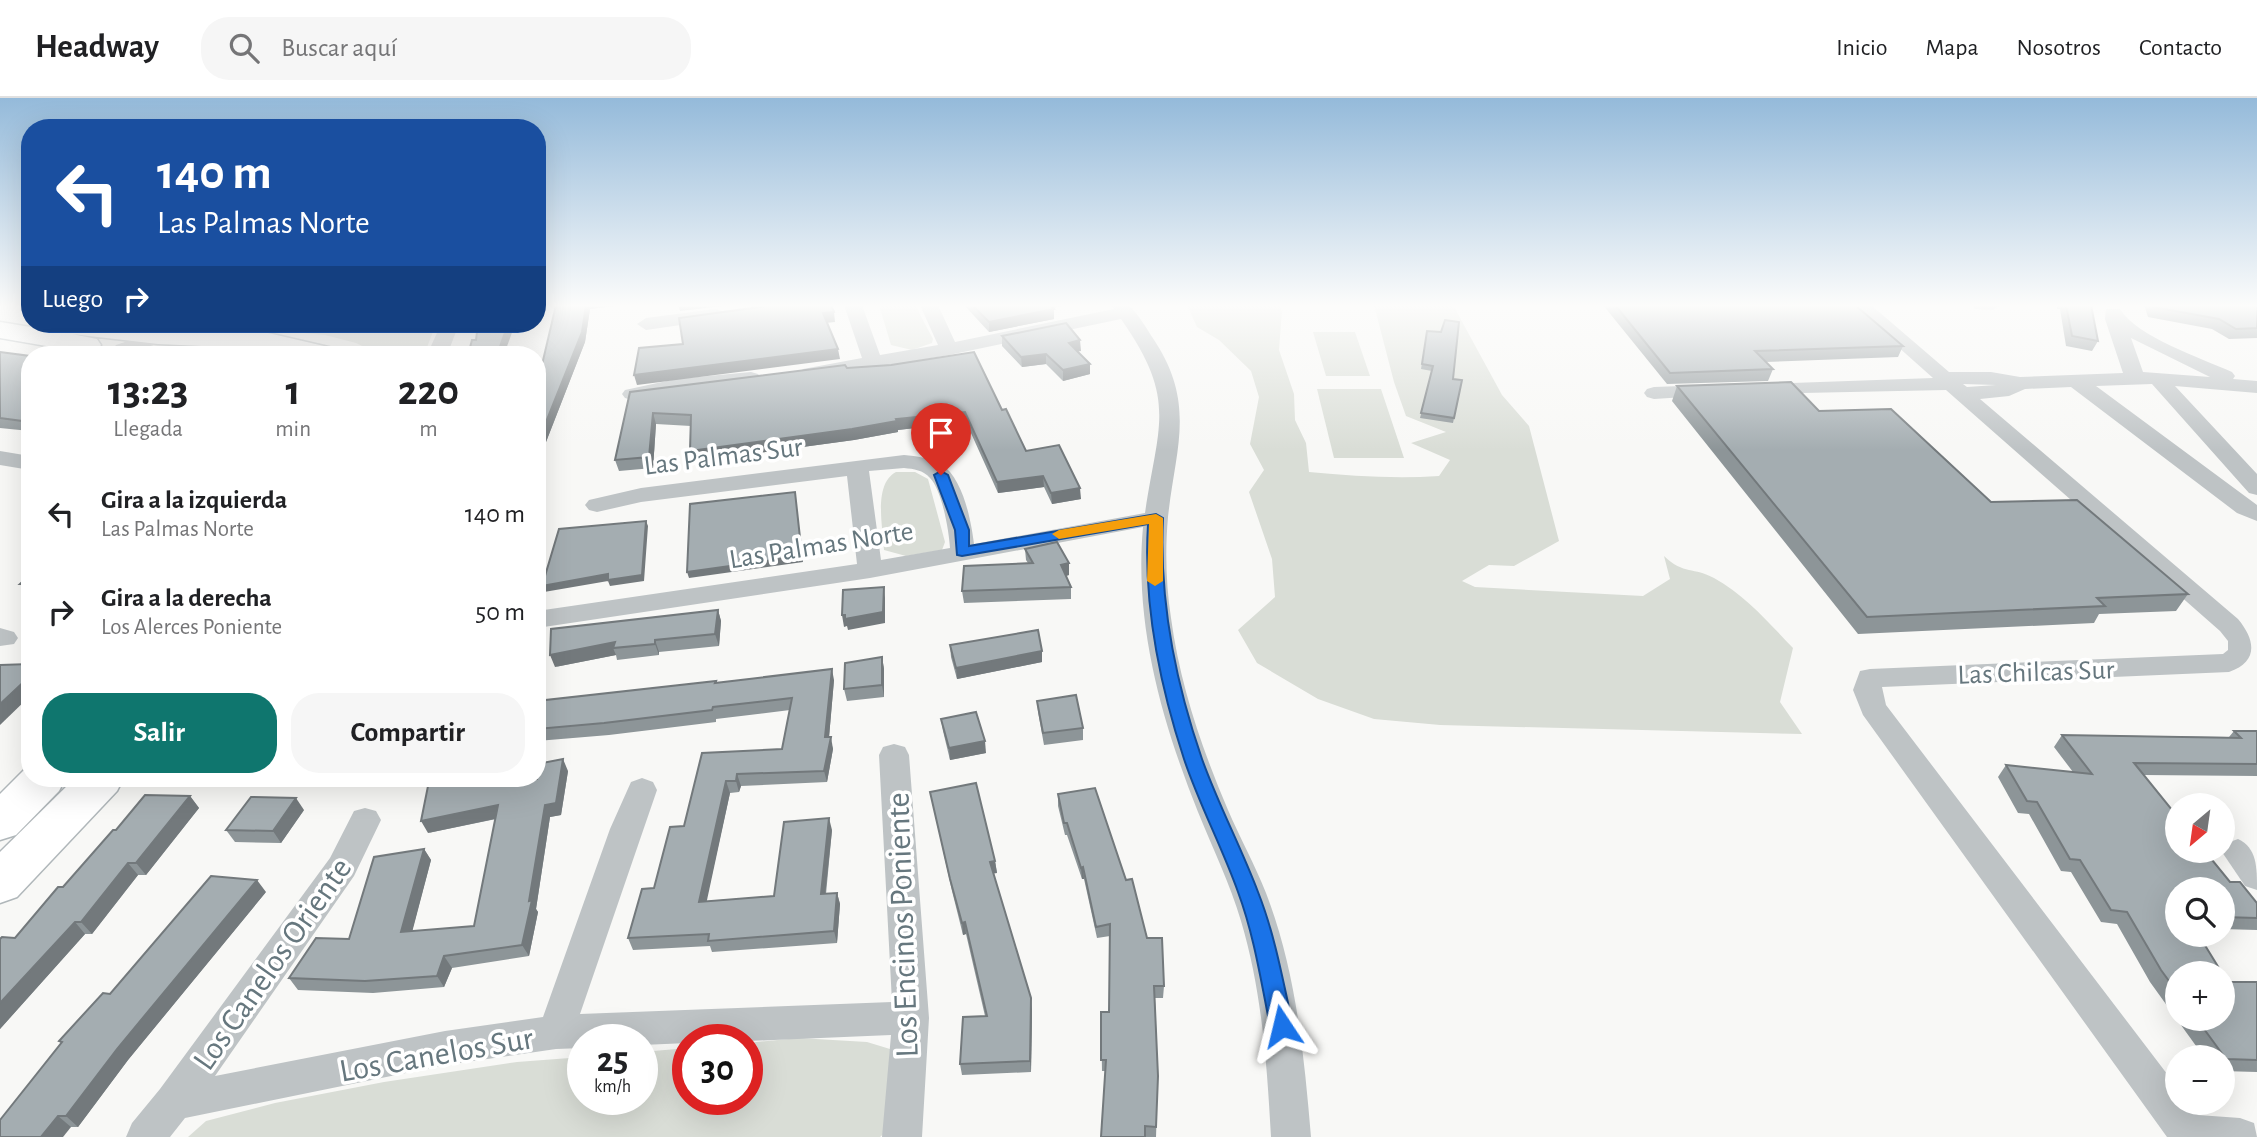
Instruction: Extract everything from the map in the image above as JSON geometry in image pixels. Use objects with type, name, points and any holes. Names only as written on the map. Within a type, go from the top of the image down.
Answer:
[{"type":"street","points":[[870,353],[873,362]]},
{"type":"street","points":[[632,394],[676,385],[783,376],[923,353]]},
{"type":"street","points":[[1153,353],[1169,398],[1171,437],[1156,518],[1154,549],[1157,607],[1167,672],[1194,761],[1262,932],[1282,1026],[1291,1137]]},
{"type":"street","name":"Las Chilcas Sur","points":[[1916,353],[2229,625],[2241,640],[2242,654],[2229,663],[1870,678],[1867,690],[1873,708],[2189,1135]]},
{"type":"street","points":[[2126,353],[2135,378]]},
{"type":"street","points":[[2175,353],[2253,386]]},
{"type":"street","points":[[1654,393],[1952,385],[2009,390],[2020,383],[2135,378],[2253,386]]},
{"type":"street","points":[[2157,378],[2257,488]]},
{"type":"street","points":[[2073,379],[2245,508],[2257,514]]},
{"type":"street","name":"Las Palmas Sur","points":[[597,505],[641,495],[835,472],[857,466],[899,461],[922,464],[941,475],[962,530],[962,552]]},
{"type":"street","points":[[857,466],[870,570]]},
{"type":"street","name":"Las Palmas Norte","points":[[546,619],[870,570],[1156,518]]},
{"type":"street","name":"Los Encinos Poniente","points":[[894,755],[911,1018],[902,1137]]},
{"type":"street","points":[[0,822],[35,787]]},
{"type":"street","points":[[0,883],[93,787]]},
{"type":"street","points":[[556,1032],[642,790]]},
{"type":"street","name":"Los Canelos Oriente","points":[[146,1137],[342,867],[365,820]]},
{"type":"street","name":"Los Canelos Sur","points":[[174,1102],[444,1048],[556,1032],[911,1018]]},
{"type":"street","points":[[2189,1135],[2240,1137]]},
{"type":"shaded area","points":[[1233,353],[1280,353],[1294,394],[1295,420],[1306,443],[1309,472],[1358,476],[1439,476],[1450,460],[1411,443],[1446,432],[1406,416],[1387,353],[1479,353],[1502,395],[1529,426],[1559,541],[1514,566],[1489,565],[1462,581],[1475,587],[1643,596],[1670,579],[1664,556],[1677,566],[1714,578],[1746,601],[1793,648],[1780,702],[1802,734],[1440,725],[1374,719],[1318,699],[1257,663],[1238,630],[1275,597],[1272,559],[1249,492],[1264,470],[1250,444],[1259,397],[1251,371]]},
{"type":"shaded area","points":[[1319,353],[1362,353],[1370,376],[1326,376]]},
{"type":"shaded area","points":[[1317,389],[1381,389],[1404,458],[1334,458]]},
{"type":"shaded area","points":[[896,472],[915,472],[928,479],[945,542],[942,550],[906,556],[884,550],[882,496],[884,486]]},
{"type":"shaded area","points":[[799,1038],[867,1042],[890,1049],[888,1130],[880,1137],[188,1137],[206,1121],[275,1103],[384,1082],[517,1062],[567,1058],[567,1115],[658,1115],[658,1051],[672,1049],[672,1115],[763,1115],[763,1041]]},
{"type":"building","points":[[0,353],[21,355],[21,421],[0,418]]},
{"type":"building","points":[[546,353],[573,353],[546,422]]},
{"type":"building","points":[[638,353],[803,353],[634,375]]},
{"type":"building","points":[[975,353],[1002,410],[1006,409],[1026,451],[1059,445],[1080,488],[1051,493],[1043,476],[997,482],[965,412],[896,419],[897,421],[852,429],[690,451],[691,415],[653,413],[649,457],[615,460],[630,392],[845,365],[847,368]]},
{"type":"building","points":[[1018,353],[1079,353],[1090,364],[1063,370],[1046,354],[1021,357]]},
{"type":"building","points":[[1424,353],[1456,353],[1453,379],[1462,380],[1454,418],[1421,413],[1433,366],[1422,364]]},
{"type":"building","points":[[1654,353],[1757,353],[1773,369],[1670,373]]},
{"type":"building","points":[[1791,382],[1819,411],[1891,409],[1991,502],[2077,500],[2188,594],[2097,598],[2105,606],[1867,617],[1677,386]]},
{"type":"building","points":[[795,492],[802,556],[687,572],[690,504]]},
{"type":"building","points":[[646,521],[642,575],[608,580],[608,574],[546,585],[546,573],[559,529]]},
{"type":"building","points":[[1057,542],[1069,563],[1061,565],[1071,587],[962,591],[964,566],[1033,563],[1025,549]]},
{"type":"building","points":[[884,587],[883,612],[845,619],[845,615],[842,615],[843,590]]},
{"type":"building","points":[[718,610],[715,634],[655,640],[655,644],[613,648],[615,642],[550,655],[551,629]]},
{"type":"building","points":[[1038,630],[1042,651],[956,668],[950,645]]},
{"type":"building","points":[[882,657],[882,685],[844,689],[845,663]]},
{"type":"building","points":[[21,664],[21,684],[0,704],[0,665]]},
{"type":"building","points":[[832,669],[825,737],[831,737],[824,771],[737,774],[736,781],[726,781],[699,902],[774,896],[784,822],[829,818],[821,894],[837,893],[834,931],[708,941],[709,934],[628,938],[642,889],[654,888],[670,827],[684,826],[702,753],[782,749],[792,698],[713,707],[712,710],[546,728],[546,700],[716,681],[715,683]]},
{"type":"building","points":[[1076,695],[1083,728],[1043,733],[1037,701]]},
{"type":"building","points":[[976,712],[985,741],[949,748],[941,719]]},
{"type":"building","points":[[2234,731],[2257,731],[2257,764],[2134,763],[2165,801],[2165,863],[2215,863],[2226,877],[2165,877],[2165,947],[2206,947],[2215,961],[2165,961],[2165,976],[2127,912],[2111,910],[2080,860],[2070,859],[2037,802],[2027,801],[2006,765],[2092,774],[2062,735],[2241,738]]},
{"type":"building","points":[[563,759],[556,803],[545,805],[529,901],[532,900],[522,945],[444,956],[437,976],[365,981],[289,978],[316,938],[349,939],[374,857],[424,849],[401,932],[474,926],[498,805],[421,821],[428,787],[546,787],[546,762]]},
{"type":"building","points":[[976,783],[995,861],[990,862],[1031,998],[1030,1061],[960,1064],[963,1017],[987,1016],[930,792]]},
{"type":"building","points":[[1095,788],[1126,880],[1132,879],[1147,938],[1162,938],[1164,986],[1154,986],[1158,1076],[1156,1127],[1145,1126],[1145,1137],[1101,1137],[1106,1060],[1101,1060],[1101,1012],[1109,1012],[1110,924],[1096,927],[1083,867],[1081,868],[1067,823],[1064,823],[1058,794]]},
{"type":"building","points":[[145,795],[190,796],[136,863],[128,863],[81,922],[75,922],[0,1003],[0,939],[15,938],[58,887],[63,887]]},
{"type":"building","points":[[251,797],[296,798],[273,831],[226,830]]},
{"type":"building","points":[[211,876],[257,880],[117,1049],[66,1116],[58,1116],[41,1137],[0,1137],[0,1120],[62,1042],[59,1041],[103,993],[110,994]]},
{"type":"building","points":[[2235,882],[2240,882],[2257,903],[2257,918],[2235,917]]},
{"type":"building","points":[[2235,982],[2257,982],[2257,1060],[2235,1059],[2235,1045],[2216,1045],[2206,1031],[2235,1031]]},
{"type":"slow traffic","points":[[1059,534],[1156,518],[1155,581]]},
{"type":"route","points":[[941,475],[962,530],[962,552],[1156,518],[1155,581],[1167,672],[1194,761],[1262,932],[1282,1026]]}]
